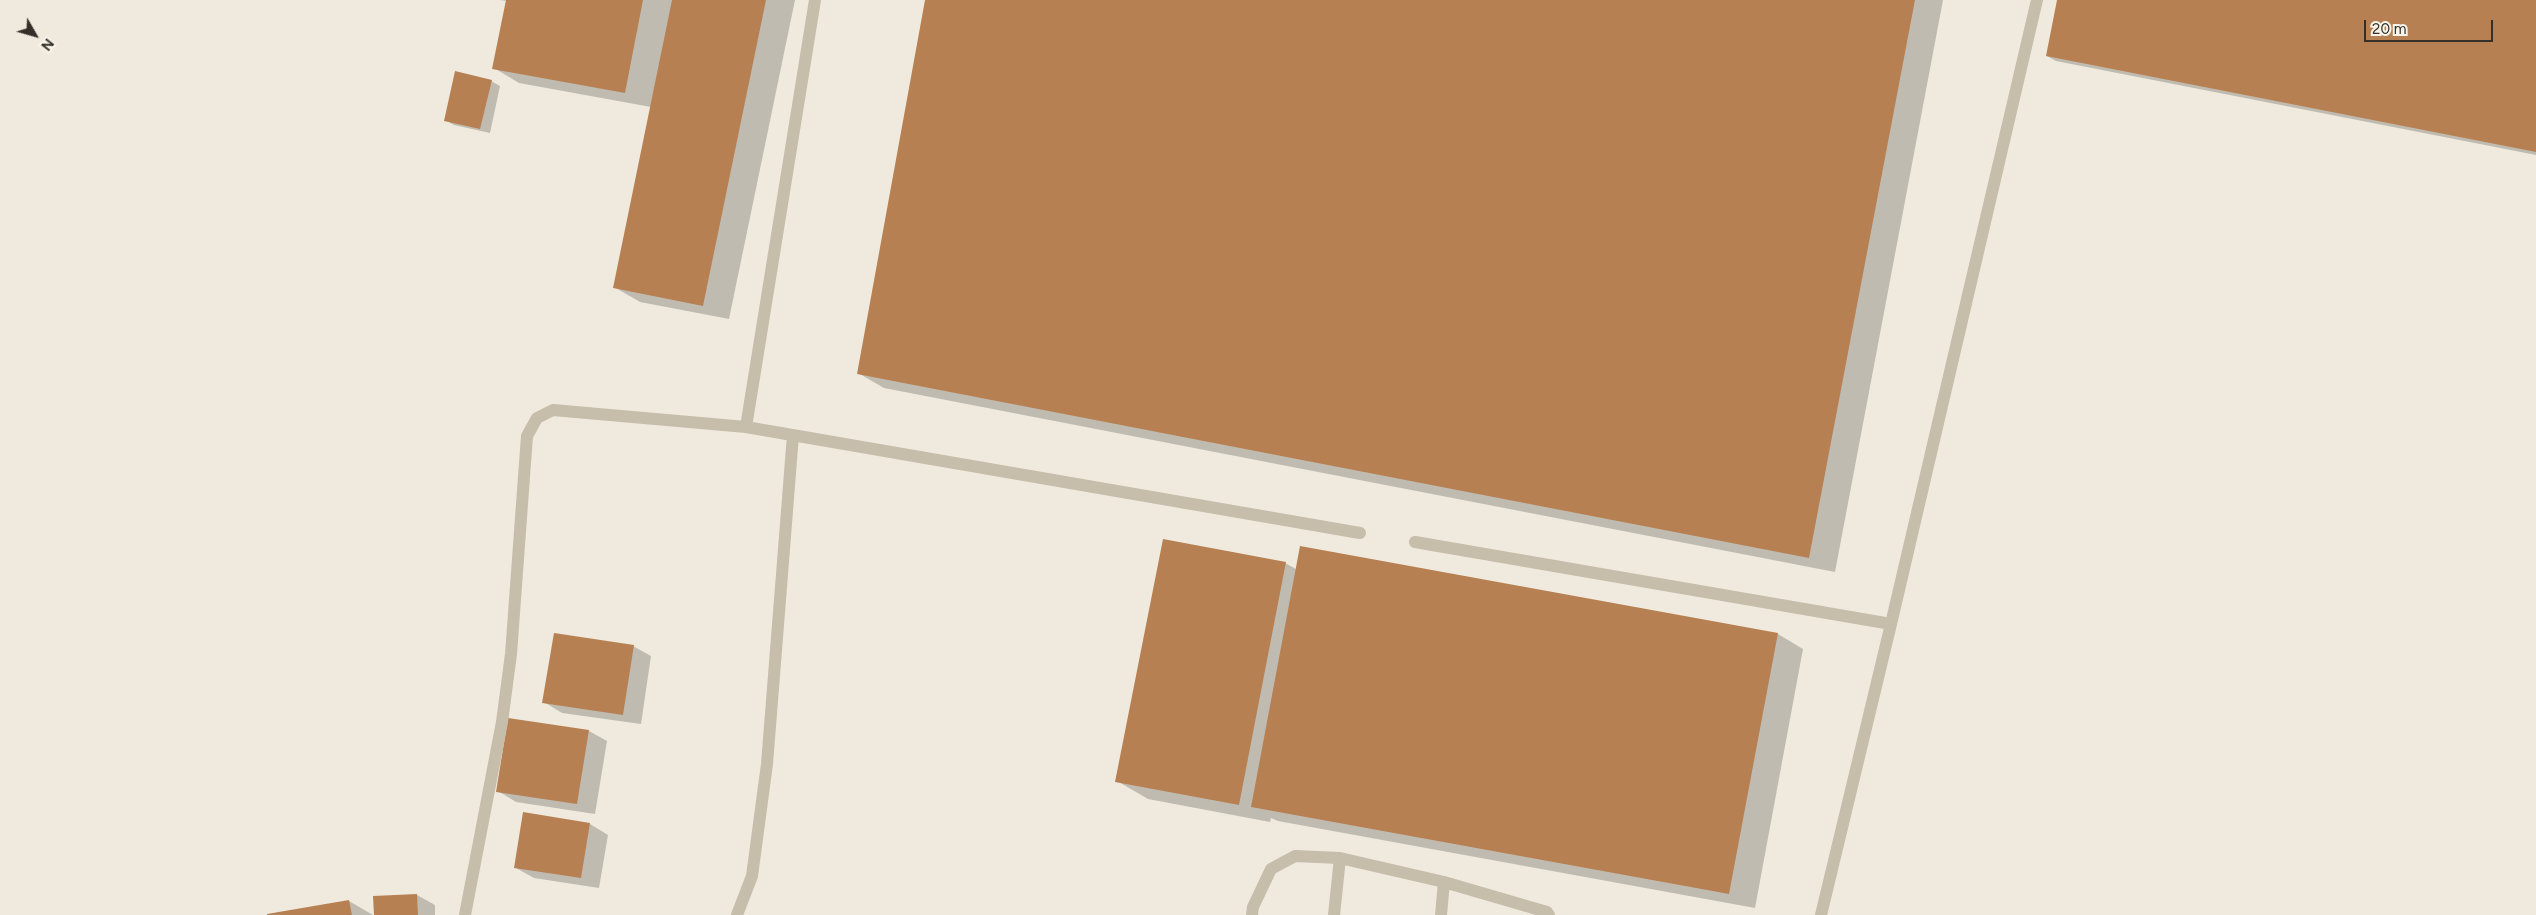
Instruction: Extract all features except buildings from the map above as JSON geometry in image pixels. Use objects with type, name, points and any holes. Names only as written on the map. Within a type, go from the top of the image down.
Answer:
[{"type":"lane","points":[[746,427],[815,0]]},
{"type":"lane","points":[[1821,915],[1892,624],[2038,0]]},
{"type":"lane","points":[[465,915],[502,722],[511,654],[527,436],[537,418],[553,410],[746,427],[1360,533]]},
{"type":"lane","points":[[737,915],[752,876],[767,764],[793,436]]},
{"type":"lane","points":[[1415,542],[1892,624]]},
{"type":"lane","points":[[1252,915],[1253,907],[1271,869],[1295,856],[1340,858],[1444,882],[1547,912],[1549,915]]},
{"type":"lane","points":[[1334,915],[1340,858]]},
{"type":"lane","points":[[1441,915],[1444,882]]}]
